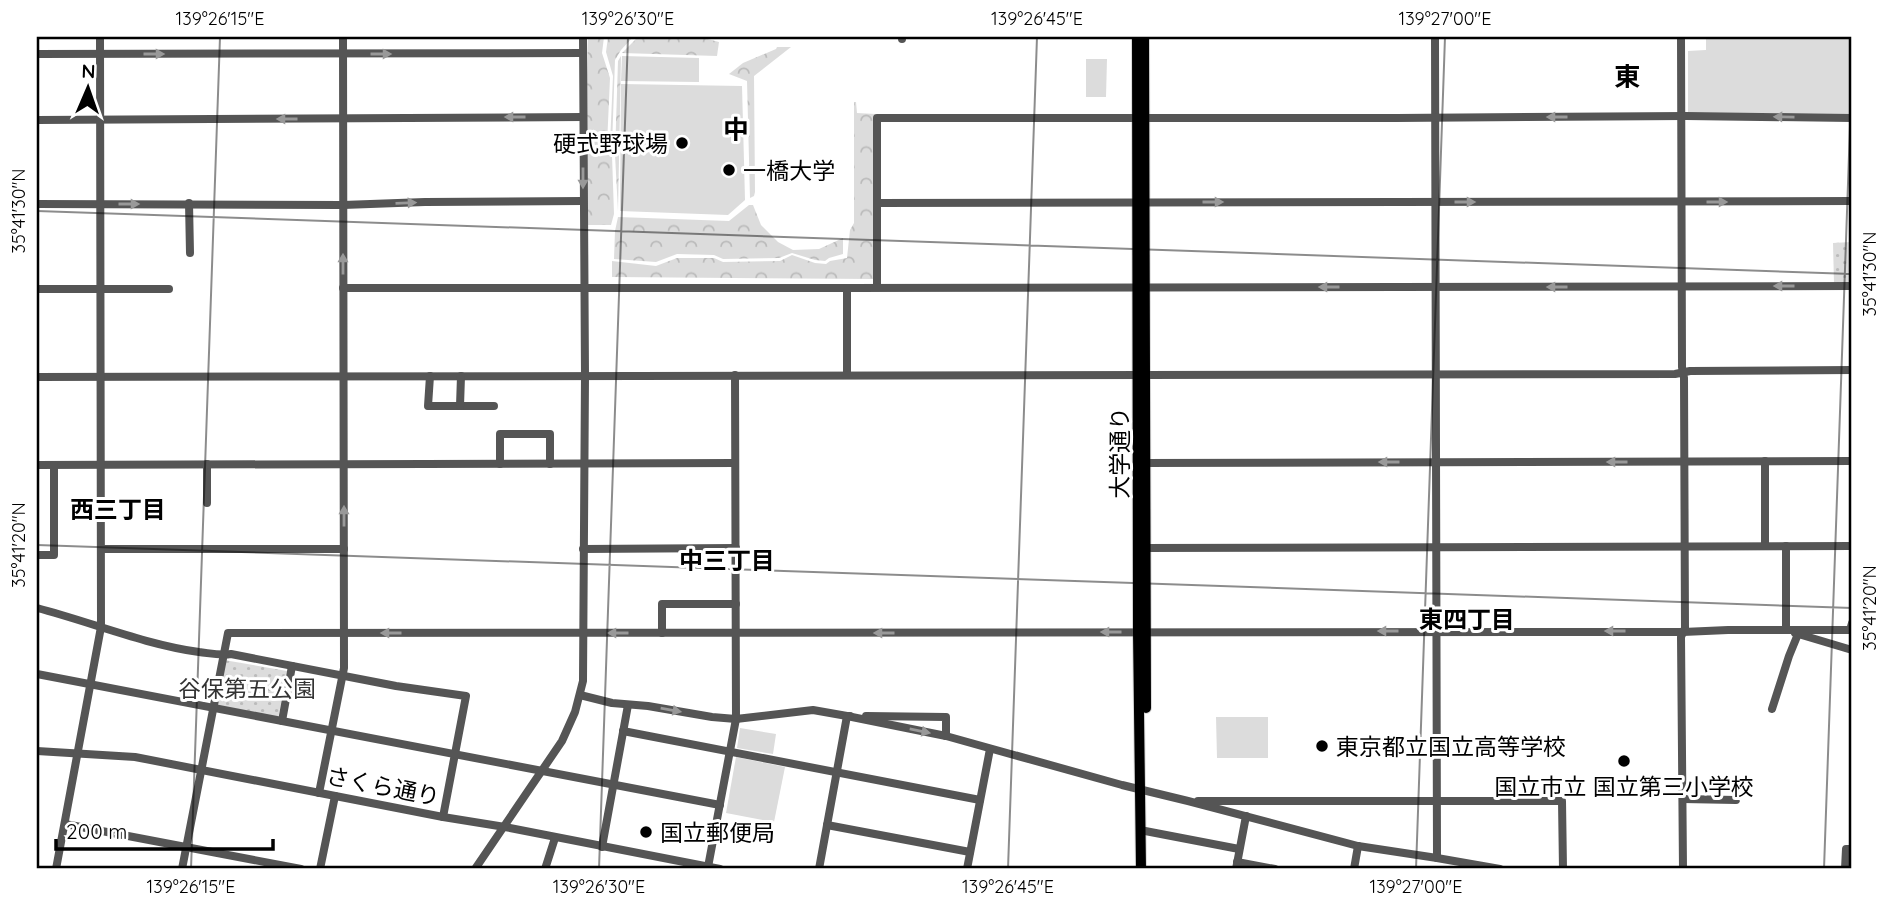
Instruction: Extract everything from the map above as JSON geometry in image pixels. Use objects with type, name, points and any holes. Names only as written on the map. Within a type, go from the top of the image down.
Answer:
[{"type":"main road","name":"大学通り","points":[[1137,37],[1141,203],[1143,831],[1140,869]]},
{"type":"main road","name":"大学通り","points":[[1140,118],[1144,37]]},
{"type":"main road","name":"大学通り","points":[[1143,831],[1147,869]]},
{"type":"street","points":[[56,869],[101,627],[100,37]]},
{"type":"street","points":[[319,793],[344,668],[343,37]]},
{"type":"street","points":[[475,869],[542,771],[569,726],[583,681],[583,37]]},
{"type":"street","points":[[1436,37],[1437,858]]},
{"type":"street","points":[[1681,37],[1682,372],[1685,461],[1685,628],[1681,637],[1683,869]]},
{"type":"street","points":[[37,54],[583,53]]},
{"type":"street","points":[[37,120],[583,117]]},
{"type":"street","points":[[877,288],[877,118],[1852,118]]},
{"type":"street","points":[[37,204],[343,205],[583,201]]},
{"type":"street","points":[[877,202],[1852,201]]},
{"type":"street","points":[[189,203],[190,253]]},
{"type":"street","points":[[343,288],[1852,286]]},
{"type":"street","points":[[847,288],[847,375]]},
{"type":"street","points":[[37,289],[169,289]]},
{"type":"street","points":[[37,377],[1675,374],[1852,370]]},
{"type":"street","points":[[708,867],[736,719],[735,375]]},
{"type":"street","points":[[429,376],[428,406],[494,406]]},
{"type":"street","points":[[460,406],[461,376]]},
{"type":"street","points":[[499,464],[500,434],[550,434],[550,464]]},
{"type":"street","points":[[1765,461],[1765,546]]},
{"type":"street","points":[[1141,463],[1852,461]]},
{"type":"street","points":[[37,465],[736,463]]},
{"type":"street","points":[[207,464],[207,503]]},
{"type":"street","points":[[37,555],[54,555],[54,465]]},
{"type":"street","points":[[1786,546],[1786,630]]},
{"type":"street","points":[[1142,548],[1852,546]]},
{"type":"street","points":[[583,549],[736,548]]},
{"type":"street","points":[[102,549],[344,549]]},
{"type":"street","points":[[662,633],[662,604],[736,604]]},
{"type":"street","points":[[37,608],[157,643],[466,696],[443,817]]},
{"type":"street","points":[[182,869],[228,633],[1683,632],[1850,630],[1852,623]]},
{"type":"street","points":[[1786,630],[1852,650]]},
{"type":"street","points":[[1773,709],[1798,634]]},
{"type":"street","points":[[282,721],[292,666]]},
{"type":"street","points":[[37,674],[720,805]]},
{"type":"street","points":[[580,695],[628,705],[736,719],[813,710],[847,716],[946,736],[1358,846],[1500,869]]},
{"type":"street","points":[[602,847],[628,705]]},
{"type":"street","points":[[847,716],[946,717],[946,736]]},
{"type":"street","points":[[819,869],[847,716]]},
{"type":"street","points":[[623,731],[980,800]]},
{"type":"street","points":[[967,869],[990,749]]},
{"type":"street","name":"さくら通り","points":[[37,751],[135,757],[720,869]]},
{"type":"street","points":[[320,869],[335,796]]},
{"type":"street","points":[[1683,799],[1736,800]]},
{"type":"street","points":[[1188,801],[1562,801],[1563,869]]},
{"type":"street","points":[[1246,816],[1236,866],[1275,869]]},
{"type":"street","points":[[65,824],[301,869]]},
{"type":"street","points":[[827,825],[970,852]]},
{"type":"street","points":[[1143,831],[1239,849]]},
{"type":"street","points":[[545,869],[555,838]]},
{"type":"street","points":[[1354,869],[1358,846]]},
{"type":"street","points":[[1845,869],[1846,849],[1852,849]]},
{"type":"green space","points":[[588,37],[604,37],[602,53],[610,78],[607,145],[612,155],[614,214],[611,225],[583,225]]},
{"type":"green space","points":[[608,37],[633,37],[615,60],[612,147],[613,76],[606,52]]},
{"type":"green space","points":[[638,37],[700,37],[719,42],[717,56],[622,53]]},
{"type":"green space","points":[[1706,37],[1852,37],[1852,114],[1688,113],[1688,51],[1706,50]]},
{"type":"green space","points":[[777,47],[791,47],[754,76],[755,192],[750,198],[747,81],[729,74],[743,63]]},
{"type":"green space","points":[[621,56],[618,211],[615,155],[618,61]]},
{"type":"green space","points":[[622,56],[699,58],[699,82],[621,81]]},
{"type":"green space","points":[[1086,59],[1107,59],[1106,97],[1086,97]]},
{"type":"green space","name":"硬式野球場","points":[[621,84],[742,86],[745,200],[728,215],[620,211]]},
{"type":"green space","points":[[854,102],[857,113],[875,114],[873,279],[612,277],[612,261],[656,266],[677,258],[714,258],[723,262],[780,261],[792,255],[826,264],[847,258],[850,230],[854,223]]},
{"type":"green space","points":[[749,205],[753,205],[761,225],[778,242],[793,250],[819,249],[843,238],[843,254],[825,261],[792,253],[779,258],[723,259],[714,255],[677,254],[656,262],[614,259],[618,217],[729,221]]},
{"type":"green space","points":[[1851,242],[1851,283],[1834,283],[1833,243]]},
{"type":"green space","name":"谷保第五公園","points":[[224,660],[287,671],[278,719],[215,707]]},
{"type":"green space","points":[[1216,717],[1268,717],[1268,758],[1217,758]]},
{"type":"green space","points":[[740,728],[776,734],[773,754],[737,748]]},
{"type":"green space","points":[[736,757],[785,767],[774,822],[726,813]]},
{"type":"place","name":"硬式野球場","points":[[682,143]]},
{"type":"place","name":"一橋大学","points":[[729,170]]},
{"type":"place","name":"東京都立国立高等学校","points":[[1322,746]]},
{"type":"place","name":"国立市立 国立第三小学校","points":[[1624,761]]},
{"type":"place","name":"国立郵便局","points":[[646,832]]},
{"type":"district","name":"東","points":[[1627,76]]},
{"type":"district","name":"中","points":[[736,129]]},
{"type":"district","name":"西三丁目","points":[[118,509]]},
{"type":"district","name":"中三丁目","points":[[727,560]]},
{"type":"district","name":"東四丁目","points":[[1467,619]]}]
